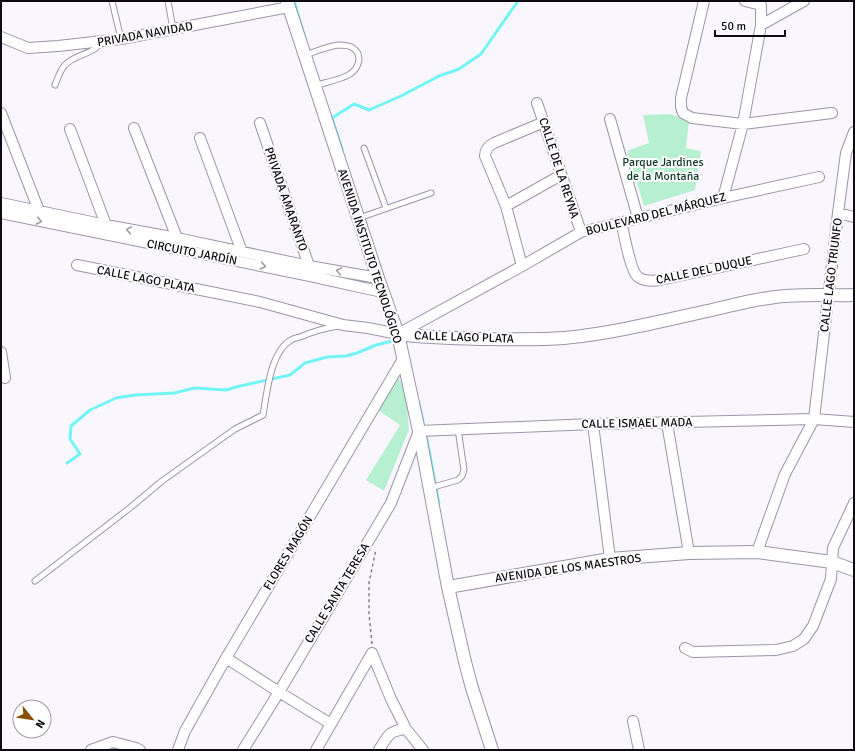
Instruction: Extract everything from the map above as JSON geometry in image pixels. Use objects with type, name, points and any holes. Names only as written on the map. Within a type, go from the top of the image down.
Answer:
[{"type":"street","points":[[722,198],[743,124],[761,25],[761,5],[745,1]]},
{"type":"street","points":[[761,25],[804,1]]},
{"type":"street","points":[[703,2],[681,98],[683,113],[692,118],[743,124],[832,113]]},
{"type":"street","name":"PRIVADA NAVIDAD","points":[[1,37],[28,48],[101,42],[173,30],[288,4]]},
{"type":"street","name":"AVENIDA INSTITUTO TECNOLÓGICO","points":[[288,4],[382,292],[398,334],[419,431],[448,587],[472,688],[492,750]]},
{"type":"street","name":"CALLE DE LA REYNA","points":[[537,103],[580,232]]},
{"type":"street","points":[[1,112],[39,211]]},
{"type":"street","points":[[610,119],[638,218]]},
{"type":"street","points":[[522,266],[506,206],[485,156],[486,150],[489,146],[544,122]]},
{"type":"street","name":"PRIVADA AMARANTO","points":[[260,123],[310,271]]},
{"type":"street","points":[[134,128],[177,238]]},
{"type":"street","points":[[70,129],[106,225]]},
{"type":"street","name":"CALLE LAGO TRIUNFO","points":[[814,419],[846,153],[854,132]]},
{"type":"street","points":[[200,138],[242,252]]},
{"type":"street","points":[[506,206],[561,175]]},
{"type":"street","name":"BOULEVARD DEL MÁRQUEZ","points":[[398,334],[522,266],[580,232],[722,198],[819,177]]},
{"type":"street","name":"CIRCUITO JARDÍN","points":[[1,203],[242,252],[382,292]]},
{"type":"street","name":"CIRCUITO JARDÍN","points":[[1,213],[310,271],[378,278]]},
{"type":"street","points":[[838,213],[854,218]]},
{"type":"street","name":"CALLE DEL DUQUE","points":[[621,222],[632,269],[637,276],[643,280],[650,281],[676,277],[804,249]]},
{"type":"street","name":"CALLE LAGO PLATA","points":[[76,265],[260,302],[343,325],[398,334],[438,338],[529,340],[564,338],[667,320],[770,297],[794,295],[854,295]]},
{"type":"street","points":[[1,352],[5,378]]},
{"type":"street","name":"FLORES MAGÓN","points":[[178,750],[185,731],[226,658],[403,359]]},
{"type":"street","points":[[758,552],[785,474],[814,419]]},
{"type":"street","name":"CALLE ISMAEL MADA","points":[[419,431],[593,424],[814,419],[854,422]]},
{"type":"street","points":[[667,423],[689,553]]},
{"type":"street","points":[[593,424],[610,559]]},
{"type":"street","name":"CALLE SANTA TERESA","points":[[243,750],[391,503],[419,431]]},
{"type":"street","points":[[685,648],[693,652],[776,650],[793,646],[804,639],[813,626],[831,579],[833,548],[854,503]]},
{"type":"street","name":"AVENIDA DE LOS MAESTROS","points":[[448,587],[610,559],[689,553],[758,552],[832,562],[854,570]]},
{"type":"street","points":[[316,750],[372,653]]},
{"type":"street","points":[[372,653],[391,699],[406,729],[423,750]]},
{"type":"street","points":[[226,658],[331,724]]},
{"type":"street","points":[[633,721],[640,750]]},
{"type":"street","points":[[379,750],[386,738],[391,733],[396,730],[406,729]]},
{"type":"street","points":[[91,750],[113,742],[140,750]]},
{"type":"lane","points":[[112,1],[121,39]]},
{"type":"lane","points":[[168,1],[173,30]]},
{"type":"lane","points":[[55,85],[64,66],[76,57],[94,50],[101,42]]},
{"type":"lane","points":[[305,55],[336,45],[353,48],[357,51],[359,57],[359,64],[349,75],[314,86]]},
{"type":"lane","points":[[364,148],[386,208]]},
{"type":"lane","points":[[358,218],[431,193]]},
{"type":"lane","points":[[35,581],[162,482],[235,429],[263,416],[268,384],[274,362],[280,351],[290,340],[326,328],[343,325]]},
{"type":"lane","points":[[430,488],[458,480],[462,476],[464,470],[458,429]]},
{"type":"path","points":[[372,653],[369,614],[369,583],[376,547]]},
{"type":"green space","name":"Parque Jardines de la Montaña","points":[[671,114],[689,122],[686,148],[701,151],[695,190],[644,206],[627,151],[649,143],[643,115]]},
{"type":"green space","points":[[398,376],[406,392],[409,430],[384,491],[366,480],[400,425],[378,410]]},
{"type":"waterway","points":[[294,1],[305,38]]},
{"type":"waterway","points":[[332,118],[354,104],[369,110],[401,96],[439,76],[459,69],[481,54],[518,1]]},
{"type":"waterway","points":[[329,113],[342,149]]},
{"type":"waterway","points":[[67,463],[80,454],[70,439],[71,426],[90,410],[116,398],[135,395],[174,393],[195,388],[226,390],[290,375],[305,363],[327,357],[346,356],[376,345],[397,340]]},
{"type":"waterway","points":[[419,403],[439,504]]}]
